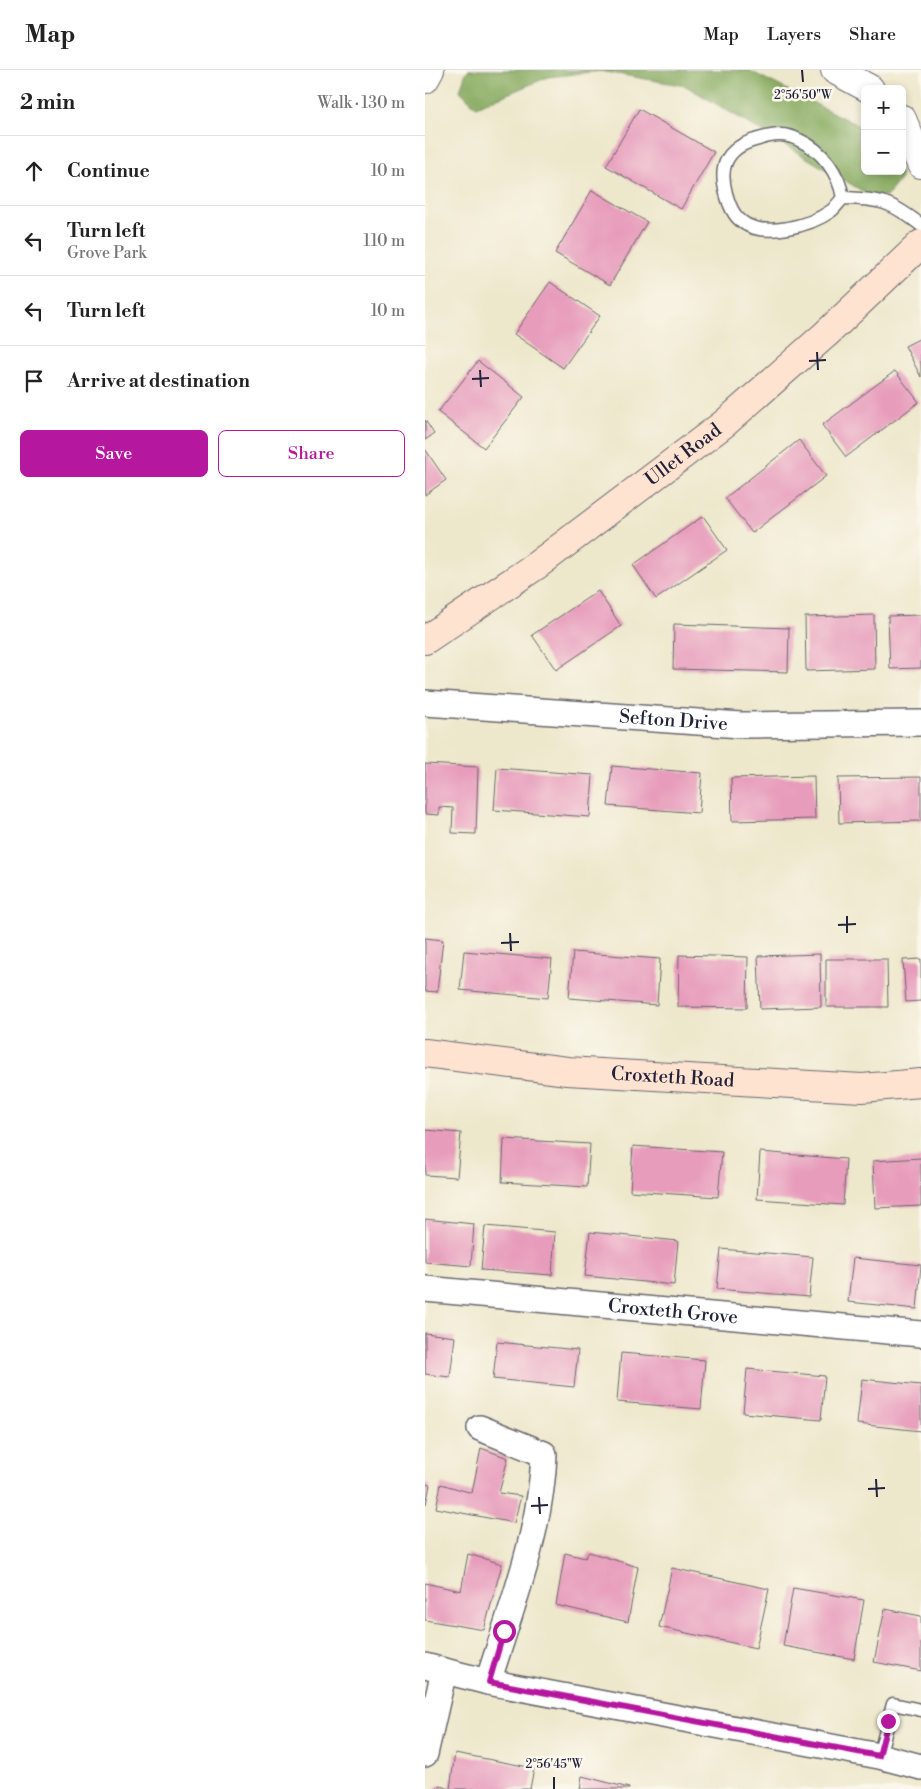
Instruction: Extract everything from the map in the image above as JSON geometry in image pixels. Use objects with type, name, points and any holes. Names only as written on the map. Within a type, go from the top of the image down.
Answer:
[{"type":"main road","name":"Ullet Road","points":[[425,640],[537,565],[725,423],[826,334],[921,244]]},
{"type":"main road","name":"Croxteth Road","points":[[425,1054],[577,1072],[862,1088],[921,1083]]},
{"type":"street","points":[[425,79],[430,70]]},
{"type":"street","points":[[835,70],[863,85]]},
{"type":"street","points":[[906,107],[921,114]]},
{"type":"street","points":[[906,128],[921,164]]},
{"type":"street","name":"Sefton Drive","points":[[425,703],[741,724],[921,723]]},
{"type":"street","name":"Croxteth Grove","points":[[425,1289],[921,1334]]},
{"type":"street","points":[[480,1428],[544,1454],[543,1484],[535,1529],[489,1682]]},
{"type":"street","points":[[425,1754],[435,1669],[489,1682],[879,1756],[921,1766]]},
{"type":"lane","points":[[843,198],[841,187],[830,165],[805,142],[791,136],[776,134],[743,144],[730,155],[725,163],[724,179],[733,213],[742,222],[753,227],[771,230],[799,226],[831,211],[843,198],[864,198],[888,203],[921,225]]},
{"type":"lane","points":[[879,1756],[893,1704],[921,1710]]},
{"type":"green space","points":[[469,70],[748,70],[861,127],[861,175],[901,175],[901,178],[887,196],[869,195],[686,86],[600,71],[548,77],[476,107],[460,91],[466,72]]},
{"type":"building","points":[[639,109],[714,152],[681,209],[606,166]]},
{"type":"building","points":[[592,190],[647,222],[610,285],[555,253]]},
{"type":"building","points":[[550,282],[600,316],[563,368],[514,334]]},
{"type":"building","points":[[921,338],[921,377],[905,346]]},
{"type":"building","points":[[478,361],[524,397],[484,448],[438,412]]},
{"type":"building","points":[[895,371],[919,402],[846,457],[822,425]]},
{"type":"building","points":[[425,420],[434,434],[425,440]]},
{"type":"building","points":[[799,440],[826,476],[752,533],[725,498]]},
{"type":"building","points":[[425,449],[446,480],[425,495]]},
{"type":"building","points":[[703,516],[727,550],[656,599],[633,565]]},
{"type":"building","points":[[598,591],[621,626],[556,670],[532,635]]},
{"type":"building","points":[[874,615],[875,669],[806,671],[805,617]]},
{"type":"building","points":[[921,615],[921,668],[890,669],[888,616]]},
{"type":"building","points":[[674,624],[789,628],[788,672],[673,669]]},
{"type":"building","points":[[425,764],[478,767],[476,834],[452,833],[453,808],[439,807],[439,815],[425,814]]},
{"type":"building","points":[[612,766],[702,773],[699,813],[608,806]]},
{"type":"building","points":[[497,768],[593,775],[590,817],[494,810]]},
{"type":"building","points":[[814,776],[815,819],[732,821],[731,778]]},
{"type":"building","points":[[921,777],[921,821],[839,823],[838,778]]},
{"type":"building","points":[[425,938],[443,940],[437,992],[425,991]]},
{"type":"building","points":[[464,951],[552,959],[548,998],[460,990]]},
{"type":"building","points":[[573,952],[660,959],[657,1005],[569,998]]},
{"type":"building","points":[[820,954],[821,1007],[760,1009],[758,956]]},
{"type":"building","points":[[679,955],[748,957],[747,1008],[678,1007]]},
{"type":"building","points":[[826,959],[887,959],[888,1007],[826,1007]]},
{"type":"building","points":[[921,959],[921,1001],[906,1002],[903,960]]},
{"type":"building","points":[[425,1130],[461,1133],[457,1177],[425,1175]]},
{"type":"building","points":[[504,1139],[590,1144],[587,1187],[502,1182]]},
{"type":"building","points":[[633,1146],[722,1152],[718,1197],[630,1191]]},
{"type":"building","points":[[760,1152],[846,1159],[843,1205],[757,1199]]},
{"type":"building","points":[[921,1158],[921,1206],[875,1208],[873,1161]]},
{"type":"building","points":[[425,1219],[474,1224],[471,1266],[425,1262]]},
{"type":"building","points":[[485,1226],[555,1232],[552,1275],[481,1270]]},
{"type":"building","points":[[590,1232],[678,1241],[674,1285],[585,1276]]},
{"type":"building","points":[[721,1249],[813,1257],[809,1297],[717,1289]]},
{"type":"building","points":[[853,1258],[921,1265],[917,1309],[848,1302]]},
{"type":"building","points":[[425,1333],[455,1337],[450,1377],[425,1374]]},
{"type":"building","points":[[497,1342],[578,1350],[574,1387],[493,1379]]},
{"type":"building","points":[[621,1353],[705,1360],[701,1409],[617,1402]]},
{"type":"building","points":[[747,1369],[825,1376],[821,1420],[743,1413]]},
{"type":"building","points":[[862,1379],[921,1385],[921,1431],[857,1424]]},
{"type":"building","points":[[481,1448],[508,1458],[499,1493],[521,1496],[514,1523],[436,1508],[441,1484],[472,1493]]},
{"type":"building","points":[[425,1484],[430,1485],[426,1504],[425,1504]]},
{"type":"building","points":[[589,1552],[638,1567],[628,1622],[556,1605],[565,1553],[585,1558]]},
{"type":"building","points":[[468,1554],[502,1564],[484,1630],[425,1620],[425,1583],[461,1591]]},
{"type":"building","points":[[672,1568],[769,1589],[756,1648],[659,1627]]},
{"type":"building","points":[[793,1588],[864,1600],[854,1659],[783,1646]]},
{"type":"building","points":[[885,1609],[921,1616],[921,1671],[874,1662]]},
{"type":"building","points":[[455,1753],[534,1768],[530,1789],[450,1789]]},
{"type":"building","points":[[582,1776],[629,1788],[629,1789],[580,1789]]},
{"type":"building","points":[[440,1785],[449,1789],[434,1789]]},
{"type":"route","points":[[504,1631],[489,1682],[879,1756],[888,1721]]}]
